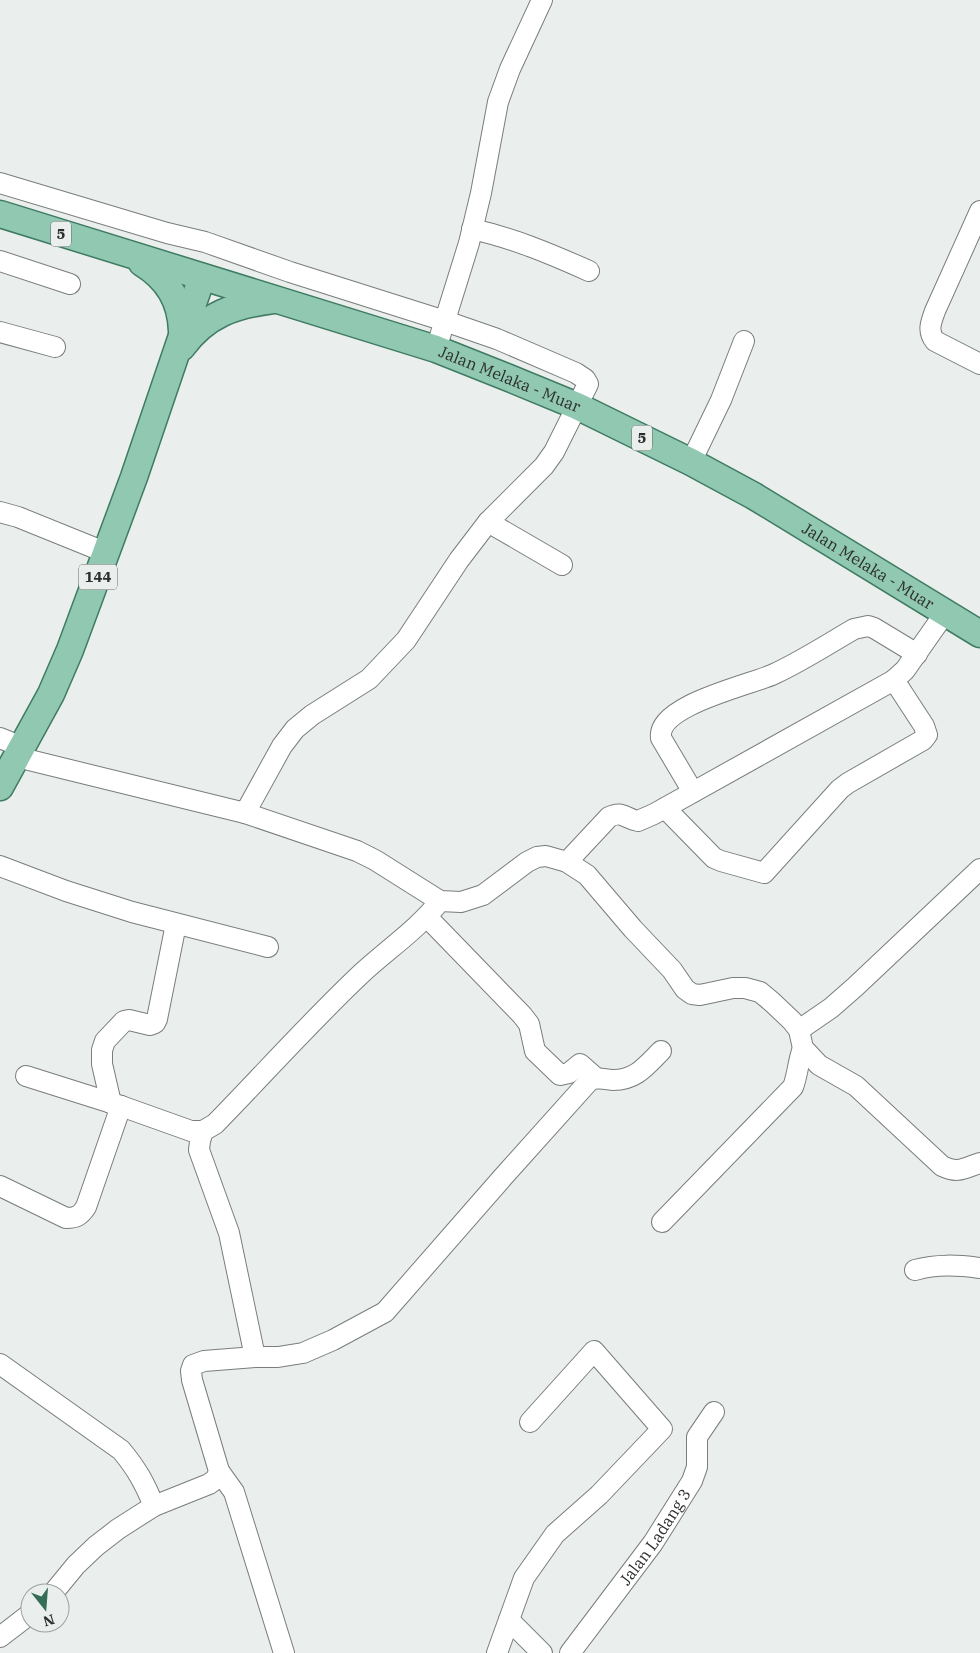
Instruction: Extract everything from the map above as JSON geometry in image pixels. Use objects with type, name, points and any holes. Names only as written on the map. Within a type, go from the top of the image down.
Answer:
[{"type":"main road","name":"Jalan Melaka - Muar","points":[[0,214],[436,349],[577,406],[691,462],[754,496],[980,634]]},
{"type":"main road","points":[[123,253],[157,273],[167,283],[176,297],[182,325],[178,348]]},
{"type":"main road","name":"144","points":[[0,787],[13,747],[51,694],[66,658],[107,553],[202,277]]},
{"type":"main road","points":[[178,348],[192,334],[220,313],[238,306],[276,299]]},
{"type":"street","points":[[436,349],[472,229],[498,102],[510,69],[542,0]]},
{"type":"street","points":[[0,182],[167,233],[206,242],[290,272],[445,321],[497,339],[576,373],[585,379],[588,384],[562,438],[549,459],[488,522],[459,560],[406,640],[369,679],[312,715],[295,729],[282,746],[245,813]]},
{"type":"street","points":[[980,211],[935,311],[930,329],[931,336],[935,341],[980,364]]},
{"type":"street","points":[[472,229],[505,237],[589,271]]},
{"type":"street","points":[[0,261],[70,284]]},
{"type":"street","points":[[0,332],[55,347]]},
{"type":"street","points":[[691,462],[720,400],[744,341]]},
{"type":"street","points":[[0,512],[18,517],[107,553]]},
{"type":"street","points":[[488,522],[562,565]]},
{"type":"street","points":[[566,862],[610,817],[616,814],[624,815],[634,820],[641,820],[894,680],[905,670],[945,613]]},
{"type":"street","points":[[693,792],[661,738],[660,732],[663,725],[679,711],[704,699],[772,675],[860,626],[874,628],[917,654]]},
{"type":"street","points":[[665,808],[714,858],[764,873],[840,789],[923,740],[927,735],[924,726],[894,680]]},
{"type":"street","points":[[13,747],[245,813],[357,851],[440,900],[461,902],[483,896],[526,862],[537,857],[546,856],[566,862],[588,875],[672,970],[685,989],[692,994],[700,995],[720,990],[745,988],[760,992],[792,1022],[819,1065],[856,1086],[942,1166],[952,1171],[980,1164]]},
{"type":"street","points":[[0,866],[132,912],[268,947]]},
{"type":"street","points":[[662,1222],[793,1087],[801,1039],[831,1008],[855,988],[980,869]]},
{"type":"street","points":[[26,1076],[191,1131],[203,1131],[215,1124],[363,972],[428,917],[440,900]]},
{"type":"street","points":[[428,917],[522,1015],[529,1024],[535,1051],[560,1075],[569,1074],[580,1064],[596,1078]]},
{"type":"street","points":[[0,1186],[66,1218],[75,1218],[82,1213],[86,1207],[116,1105],[102,1064],[102,1050],[105,1041],[124,1021],[129,1020],[150,1025],[155,1023],[176,924]]},
{"type":"street","points":[[284,1653],[234,1492],[219,1471],[192,1380],[192,1366],[204,1362],[255,1357],[278,1357],[303,1353],[334,1340],[385,1312],[590,1080],[602,1078],[622,1080],[637,1075],[661,1051]]},
{"type":"street","points":[[203,1131],[199,1150],[229,1233],[255,1357]]},
{"type":"street","points":[[915,1270],[933,1265],[980,1268]]},
{"type":"street","points":[[497,1653],[524,1578],[555,1534],[599,1495],[662,1429],[594,1351],[530,1422]]},
{"type":"street","points":[[0,1364],[121,1450],[143,1480],[154,1506]]},
{"type":"street","name":"Jalan Ladang 3","points":[[570,1653],[653,1543],[692,1481],[697,1466],[697,1437],[714,1412]]},
{"type":"street","points":[[61,1583],[76,1565],[118,1529],[154,1506],[209,1484],[216,1479],[219,1471]]},
{"type":"street","points":[[509,1620],[542,1653]]},
{"type":"street","points":[[0,1637],[20,1622]]}]
